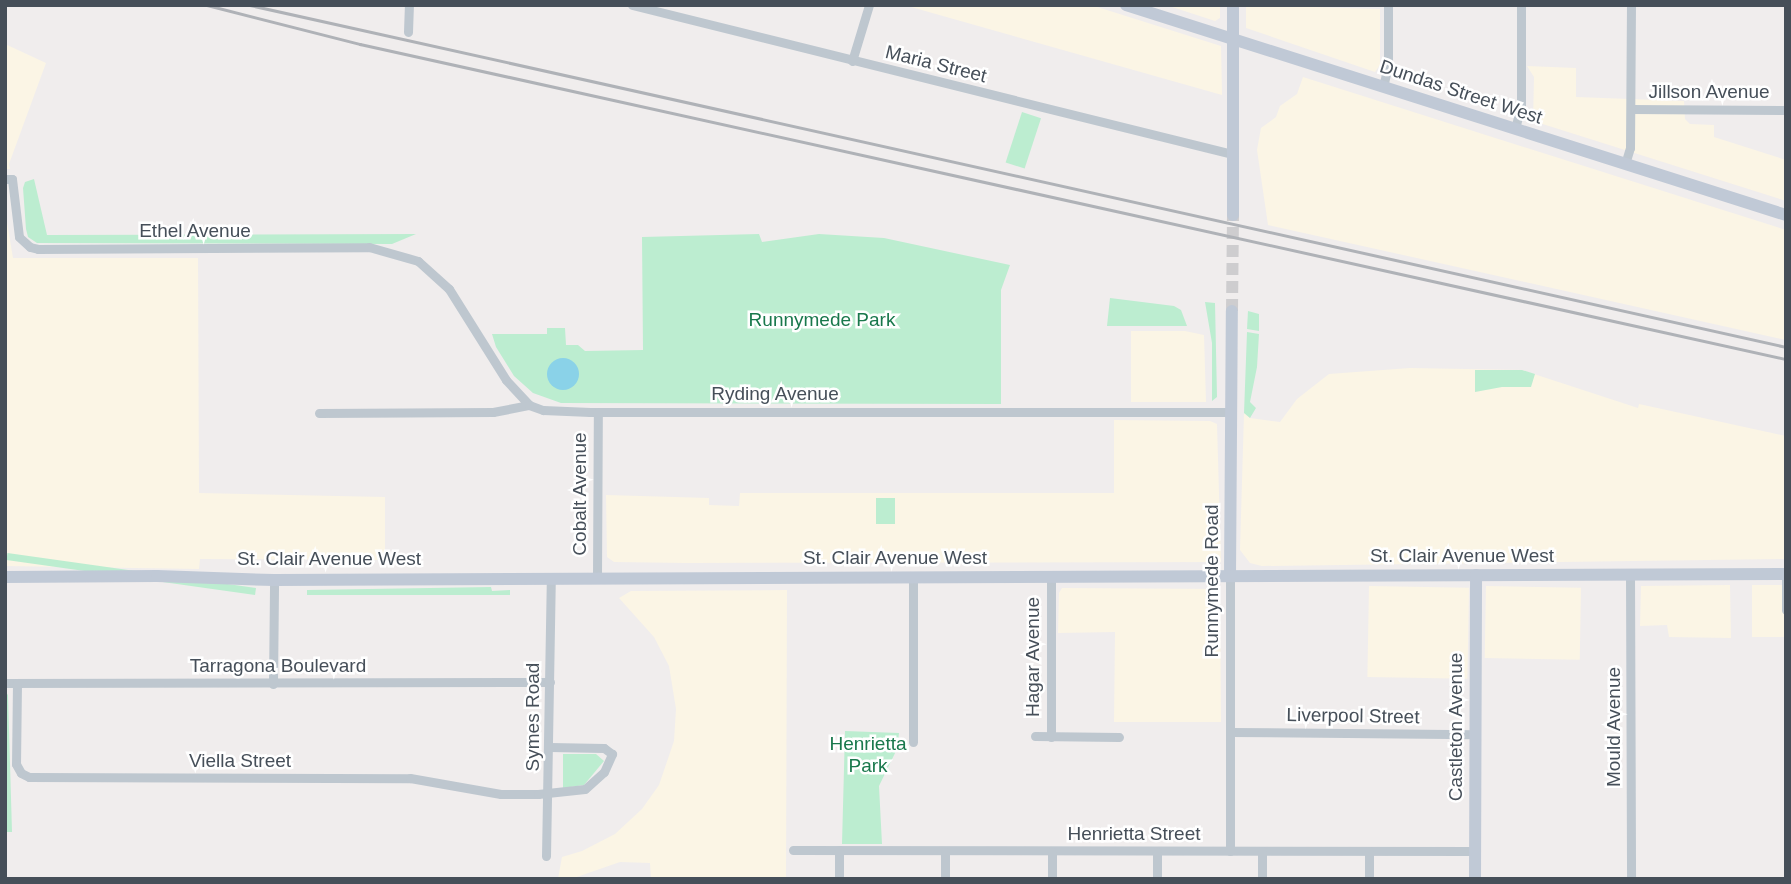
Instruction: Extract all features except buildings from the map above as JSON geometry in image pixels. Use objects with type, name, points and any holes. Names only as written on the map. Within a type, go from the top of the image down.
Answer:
[{"type":"main road","name":"Dundas Street West","points":[[1126,5],[1786,215]]},
{"type":"main road","points":[[1233,5],[1233,215]]},
{"type":"main road","name":"Runnymede Road","points":[[1230,576],[1232,311]]},
{"type":"main road","name":"St. Clair Avenue West","points":[[5,577],[157,576],[274,580],[1476,575],[1786,577]]},
{"type":"main road","name":"Castleton Avenue","points":[[1475,879],[1476,575]]},
{"type":"street","points":[[408,32],[409,5]]},
{"type":"street","name":"Maria Street","points":[[632,5],[1232,154]]},
{"type":"street","points":[[852,61],[869,5]]},
{"type":"street","points":[[1383,87],[1388,65],[1388,5]]},
{"type":"street","points":[[1515,129],[1521,105],[1521,5]]},
{"type":"street","points":[[1625,164],[1630,148],[1631,5]]},
{"type":"street","name":"Jillson Avenue","points":[[1631,109],[1786,110]]},
{"type":"street","name":"Ethel Avenue","points":[[9,179],[17,229],[23,243],[38,249],[369,247],[402,254],[436,273],[449,289],[506,380],[529,405]]},
{"type":"street","name":"Ryding Avenue","points":[[319,413],[493,412],[529,405],[543,410],[598,412],[1232,412]]},
{"type":"street","name":"Cobalt Avenue","points":[[597,577],[598,412]]},
{"type":"street","name":"Mould Avenue","points":[[1630,575],[1631,879]]},
{"type":"street","name":"Runnymede Road","points":[[1230,576],[1230,851]]},
{"type":"street","points":[[913,577],[913,742]]},
{"type":"street","name":"Hagar Avenue","points":[[1051,577],[1051,737]]},
{"type":"street","points":[[1786,577],[1786,610]]},
{"type":"street","name":"Symes Road","points":[[546,856],[550,794],[551,578]]},
{"type":"street","points":[[272,684],[274,580]]},
{"type":"street","name":"Tarragona Boulevard","points":[[5,683],[550,682]]},
{"type":"street","name":"Viella Street","points":[[17,683],[16,764],[21,774],[29,777],[410,778],[501,794],[550,794],[585,789],[604,772],[612,754],[604,748],[550,747]]},
{"type":"street","name":"Liverpool Street","points":[[1231,732],[1475,734]]},
{"type":"street","name":"Hagar Avenue","points":[[1035,736],[1119,737]]},
{"type":"street","name":"Henrietta Street","points":[[793,850],[1475,851]]},
{"type":"street","points":[[839,850],[839,879]]},
{"type":"street","points":[[1262,851],[1262,879]]},
{"type":"street","points":[[1369,851],[1369,879]]},
{"type":"street","points":[[945,852],[945,879]]},
{"type":"street","points":[[1052,852],[1052,879]]},
{"type":"street","points":[[1157,852],[1157,879]]},
{"type":"shaded area","points":[[904,5],[1091,5],[1221,46],[1222,95]]},
{"type":"shaded area","points":[[1166,5],[1220,5],[1220,18],[1215,21]]},
{"type":"shaded area","points":[[1246,5],[1380,9],[1380,65],[1375,72],[1246,28]]},
{"type":"shaded area","points":[[5,44],[46,63],[9,164],[10,169],[5,169]]},
{"type":"shaded area","points":[[1527,66],[1576,68],[1576,97],[1684,101],[1685,119],[1690,124],[1714,125],[1714,137],[1786,160],[1786,201],[1533,121],[1534,77]]},
{"type":"shaded area","points":[[1303,77],[1786,230],[1786,340],[1268,225],[1257,150],[1261,128],[1276,117],[1280,106],[1297,94]]},
{"type":"shaded area","points":[[5,210],[13,258],[198,258],[199,493],[385,497],[385,560],[200,559],[199,569],[5,566]]},
{"type":"shaded area","points":[[1131,331],[1185,331],[1204,335],[1206,402],[1131,402]]},
{"type":"shaded area","points":[[1410,368],[1522,370],[1638,408],[1639,404],[1786,436],[1786,559],[1262,566],[1250,563],[1240,550],[1244,413],[1250,418],[1280,422],[1297,399],[1329,374]]},
{"type":"shaded area","points":[[1114,420],[1210,421],[1217,424],[1221,562],[686,563],[614,562],[607,557],[606,495],[709,498],[709,505],[739,506],[740,493],[1114,493]]},
{"type":"shaded area","points":[[1730,585],[1731,638],[1669,637],[1667,625],[1640,626],[1641,586]]},
{"type":"shaded area","points":[[1752,585],[1786,585],[1786,637],[1752,637]]},
{"type":"shaded area","points":[[1369,586],[1469,588],[1467,679],[1367,677]]},
{"type":"shaded area","points":[[1486,586],[1581,588],[1580,660],[1485,658]]},
{"type":"shaded area","points":[[1062,588],[1220,589],[1221,722],[1114,722],[1115,632],[1058,633],[1059,593]]},
{"type":"shaded area","points":[[787,590],[786,879],[651,879],[650,863],[620,862],[571,879],[558,879],[562,857],[582,851],[615,834],[642,809],[659,785],[674,741],[676,709],[669,666],[654,637],[619,598],[631,591]]},
{"type":"green space","points":[[1022,112],[1041,118],[1025,169],[1006,162]]},
{"type":"green space","points":[[34,179],[47,235],[416,234],[392,244],[37,243],[28,237],[23,188],[25,182]]},
{"type":"green space","name":"Runnymede Park","points":[[759,234],[762,242],[819,234],[884,238],[1010,265],[1001,290],[1001,404],[561,403],[533,393],[514,376],[496,347],[492,334],[547,334],[547,328],[565,328],[566,345],[578,345],[585,351],[643,350],[642,237]]},
{"type":"green space","points":[[1110,298],[1174,306],[1181,310],[1187,326],[1107,326]]},
{"type":"green space","points":[[1205,302],[1215,303],[1217,397],[1212,401],[1212,343]]},
{"type":"green space","points":[[1248,311],[1259,314],[1259,331],[1247,329]]},
{"type":"green space","points":[[1247,332],[1259,334],[1257,367],[1250,402],[1256,408],[1250,418],[1244,413]]},
{"type":"green space","points":[[1475,370],[1522,370],[1535,374],[1531,387],[1502,387],[1475,392]]},
{"type":"green space","points":[[876,498],[895,498],[895,524],[876,524]]},
{"type":"green space","points":[[7,553],[256,588],[255,595],[6,560]]},
{"type":"green space","points":[[491,587],[492,591],[510,590],[510,595],[307,595],[307,590]]},
{"type":"green space","points":[[5,691],[8,695],[12,832],[5,832]]},
{"type":"green space","name":"Henrietta Park","points":[[845,731],[899,733],[897,749],[879,786],[882,844],[842,844]]},
{"type":"green space","points":[[563,754],[596,754],[604,761],[584,785],[563,788]]},
{"type":"water","points":[[563,358],[574,363],[579,374],[574,385],[563,390],[552,385],[547,374],[552,363]]},
{"type":"tunnel","points":[[1232,311],[1233,215]]},
{"type":"railway","points":[[207,5],[360,44],[1786,359]]},
{"type":"railway","points":[[250,5],[1786,347]]}]
